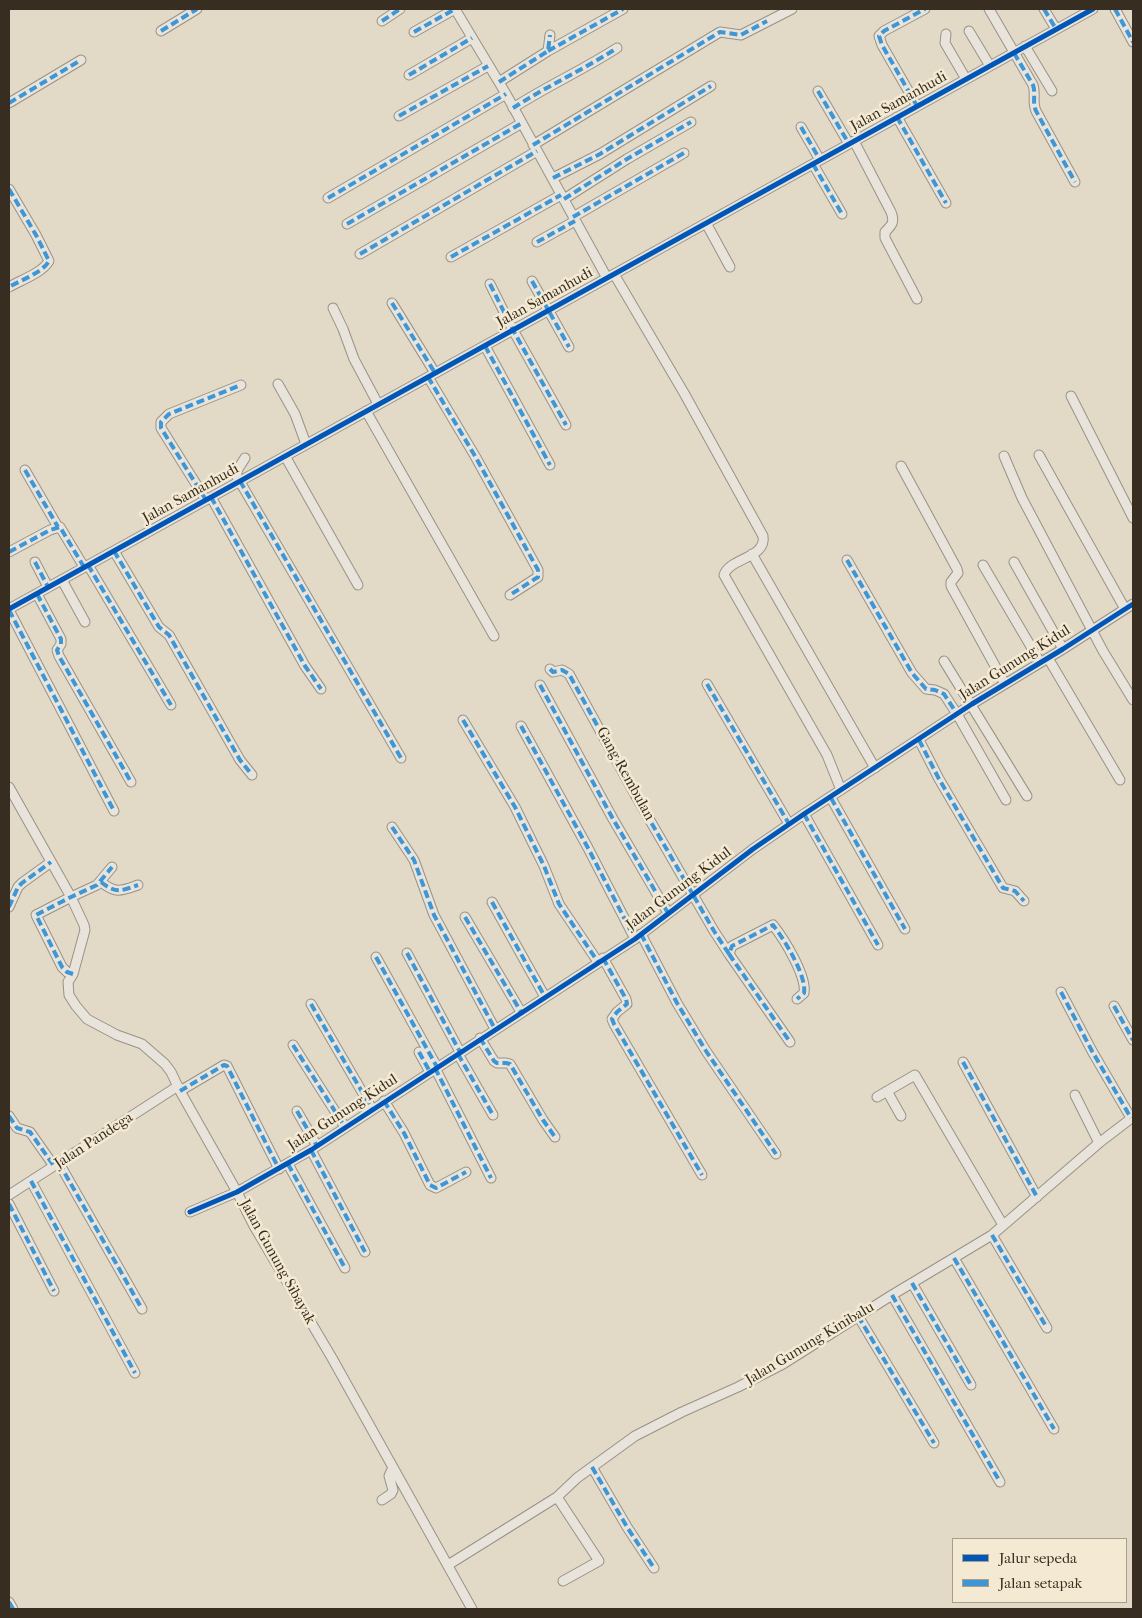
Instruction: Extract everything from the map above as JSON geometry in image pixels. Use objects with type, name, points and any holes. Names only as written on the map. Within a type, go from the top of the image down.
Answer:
[{"type":"street","points":[[161,31],[197,9]]},
{"type":"street","points":[[382,21],[400,9]]},
{"type":"street","points":[[414,32],[455,9],[506,94],[574,219],[684,393],[764,540],[760,548],[727,569],[724,573],[725,580],[827,755],[841,790]]},
{"type":"street","points":[[498,82],[548,51],[623,9]]},
{"type":"street","points":[[360,254],[535,148],[720,32],[741,35],[792,9]]},
{"type":"street","points":[[917,106],[882,45],[879,36],[925,9]]},
{"type":"street","points":[[988,9],[1033,86],[1036,111],[1075,182]]},
{"type":"street","points":[[1044,9],[1056,29]]},
{"type":"street","name":"Jalan Samanhudi","points":[[9,609],[1094,9]]},
{"type":"street","points":[[1115,9],[1133,42]]},
{"type":"street","points":[[969,31],[990,66]]},
{"type":"street","points":[[946,34],[945,44],[966,79]]},
{"type":"street","points":[[548,51],[550,36]]},
{"type":"street","points":[[408,75],[472,38]]},
{"type":"street","points":[[1025,46],[1052,91]]},
{"type":"street","points":[[513,108],[616,48]]},
{"type":"street","points":[[9,103],[80,60]]},
{"type":"street","points":[[399,116],[488,66]]},
{"type":"street","points":[[553,178],[600,154],[711,86]]},
{"type":"street","points":[[818,91],[852,142],[891,212],[894,219],[885,232],[885,238],[917,299]]},
{"type":"street","points":[[328,198],[506,94]]},
{"type":"street","points":[[897,118],[946,203]]},
{"type":"street","points":[[450,257],[563,197],[691,122]]},
{"type":"street","points":[[347,224],[522,123]]},
{"type":"street","points":[[801,127],[842,214]]},
{"type":"street","points":[[537,242],[684,152]]},
{"type":"street","points":[[9,188],[49,261],[38,270],[9,287]]},
{"type":"street","points":[[706,223],[730,267]]},
{"type":"street","points":[[532,281],[569,347]]},
{"type":"street","points":[[490,284],[513,330],[566,425]]},
{"type":"street","points":[[392,303],[538,570],[538,578],[510,595]]},
{"type":"street","points":[[333,308],[354,359],[378,404]]},
{"type":"street","points":[[485,346],[550,464]]},
{"type":"street","points":[[278,384],[295,414],[306,444]]},
{"type":"street","points":[[241,385],[169,414],[161,422],[162,428],[208,499],[305,666],[321,689]]},
{"type":"street","points":[[1071,396],[1133,518]]},
{"type":"street","points":[[366,411],[494,636]]},
{"type":"street","points":[[1039,455],[1125,609]]},
{"type":"street","points":[[285,456],[358,585]]},
{"type":"street","points":[[1004,456],[1022,498],[1092,630],[1133,700]]},
{"type":"street","points":[[246,458],[236,472],[240,481],[401,758]]},
{"type":"street","points":[[901,466],[957,569],[958,573],[951,582],[952,586],[1005,684]]},
{"type":"street","points":[[25,470],[58,527],[62,529],[86,566],[171,705]]},
{"type":"street","points":[[9,552],[58,527]]},
{"type":"street","points":[[114,551],[159,627],[169,635],[174,643],[240,760],[252,775]]},
{"type":"street","points":[[752,554],[875,768]]},
{"type":"street","points":[[847,560],[912,673],[926,689],[944,694],[1006,800]]},
{"type":"street","points":[[35,562],[48,587]]},
{"type":"street","points":[[1014,562],[1063,649]]},
{"type":"street","points":[[983,565],[1120,780]]},
{"type":"street","points":[[62,580],[85,622]]},
{"type":"street","points":[[37,594],[62,639],[57,650],[59,656],[131,782]]},
{"type":"street","name":"Jalan Gunung Kidul","points":[[190,1212],[237,1192],[314,1148],[480,1038],[638,937],[753,848],[804,814],[972,704],[1133,604]]},
{"type":"street","points":[[9,609],[114,811]]},
{"type":"street","points":[[944,661],[1027,796]]},
{"type":"street","name":"Gang Rembulan","points":[[550,669],[554,672],[562,670],[569,674],[637,798],[714,931],[790,1042]]},
{"type":"street","points":[[707,684],[790,824]]},
{"type":"street","points":[[540,685],[612,819],[668,913]]},
{"type":"street","points":[[462,720],[515,807],[544,866],[559,904],[601,960],[626,999],[627,1004],[612,1018],[614,1024],[702,1175]]},
{"type":"street","points":[[522,726],[588,848],[677,1003],[706,1051],[776,1154]]},
{"type":"street","points":[[919,740],[939,779],[1003,888],[1015,891],[1024,900]]},
{"type":"street","name":"Jalan Gunung Sibayak","points":[[9,787],[71,896],[85,930],[73,974],[68,982],[69,995],[87,1019],[117,1035],[142,1044],[165,1064],[254,1226],[332,1358],[472,1609]]},
{"type":"street","points":[[831,798],[905,930]]},
{"type":"street","points":[[804,814],[878,945]]},
{"type":"street","points":[[392,827],[414,860],[434,915],[495,1029]]},
{"type":"street","points":[[9,907],[18,887],[51,862]]},
{"type":"street","points":[[73,974],[66,972],[62,967],[48,936],[36,916],[38,913],[101,882],[104,875],[112,867]]},
{"type":"street","points":[[101,882],[120,892],[138,885]]},
{"type":"street","points":[[492,902],[545,997]]},
{"type":"street","points":[[465,917],[521,1012]]},
{"type":"street","points":[[729,954],[732,946],[773,926],[796,964],[805,986],[804,992],[797,999]]},
{"type":"street","points":[[407,953],[493,1115]]},
{"type":"street","points":[[376,957],[491,1178]]},
{"type":"street","points":[[1060,992],[1132,1118]]},
{"type":"street","points":[[311,1004],[372,1109]]},
{"type":"street","points":[[1114,1006],[1133,1040]]},
{"type":"street","points":[[480,1038],[494,1061],[510,1064],[555,1137]]},
{"type":"street","points":[[294,1045],[345,1128]]},
{"type":"street","points":[[419,1052],[434,1069]]},
{"type":"street","points":[[963,1062],[1037,1197]]},
{"type":"street","name":"Jalan Pandega","points":[[9,1195],[179,1088],[224,1065],[227,1066],[279,1169]]},
{"type":"street","points":[[876,1097],[915,1075],[1003,1225]]},
{"type":"street","points":[[887,1091],[902,1116]]},
{"type":"street","points":[[1075,1095],[1099,1143]]},
{"type":"street","points":[[384,1101],[404,1133],[428,1182],[432,1186],[439,1187],[466,1172]]},
{"type":"street","points":[[297,1110],[365,1252]]},
{"type":"street","points":[[9,1116],[17,1128],[30,1132],[56,1164],[142,1309]]},
{"type":"street","name":"Jalan Gunung Kinibalu","points":[[448,1565],[557,1497],[570,1483],[636,1436],[682,1412],[734,1390],[783,1364],[992,1235],[1099,1143],[1132,1118]]},
{"type":"street","points":[[288,1164],[345,1268]]},
{"type":"street","points":[[31,1181],[136,1373]]},
{"type":"street","points":[[9,1204],[54,1291]]},
{"type":"street","points":[[992,1235],[1047,1328]]},
{"type":"street","points":[[954,1258],[1054,1429]]},
{"type":"street","points":[[912,1283],[971,1385]]},
{"type":"street","points":[[892,1295],[1000,1482]]},
{"type":"street","points":[[858,1316],[934,1443]]},
{"type":"street","points":[[382,1500],[393,1490],[389,1476],[393,1467]]},
{"type":"street","points":[[592,1467],[627,1527],[654,1568]]},
{"type":"street","points":[[557,1497],[599,1561],[563,1581]]},
{"type":"street","points":[[9,1603],[12,1609]]},
{"type":"marked path","points":[[161,31],[197,9]]},
{"type":"marked path","points":[[382,21],[400,9]]},
{"type":"marked path","points":[[414,32],[455,9]]},
{"type":"marked path","points":[[548,51],[623,9]]},
{"type":"marked path","points":[[917,106],[882,45],[879,36],[884,31],[925,9]]},
{"type":"marked path","points":[[1044,9],[1056,29]]},
{"type":"marked path","points":[[1115,9],[1133,42]]},
{"type":"marked path","points":[[533,145],[720,32],[741,35],[767,21]]},
{"type":"marked path","points":[[499,82],[548,51],[550,35]]},
{"type":"marked path","points":[[409,75],[472,38]]},
{"type":"marked path","points":[[513,108],[617,48]]},
{"type":"marked path","points":[[1014,53],[1033,85],[1036,111],[1075,182]]},
{"type":"marked path","points":[[9,103],[81,60]]},
{"type":"marked path","points":[[399,116],[488,66]]},
{"type":"marked path","points":[[553,178],[600,154],[711,86]]},
{"type":"marked path","points":[[818,91],[849,144]]},
{"type":"marked path","points":[[328,198],[506,94]]},
{"type":"marked path","points":[[897,117],[946,203]]},
{"type":"marked path","points":[[564,199],[627,159],[691,122]]},
{"type":"marked path","points":[[347,224],[522,123]]},
{"type":"marked path","points":[[801,127],[820,160]]},
{"type":"marked path","points":[[360,254],[537,151]]},
{"type":"marked path","points":[[573,217],[684,153]]},
{"type":"marked path","points":[[813,164],[842,214]]},
{"type":"marked path","points":[[9,189],[49,261],[36,273],[9,287]]},
{"type":"marked path","points":[[451,257],[561,195]]},
{"type":"marked path","points":[[537,242],[575,221]]},
{"type":"marked path","points":[[532,281],[569,347]]},
{"type":"marked path","points":[[490,284],[513,330],[566,425]]},
{"type":"marked path","points":[[392,303],[435,373]]},
{"type":"marked path","points":[[485,346],[550,465]]},
{"type":"marked path","points":[[428,377],[475,456],[538,570],[538,577],[510,595]]},
{"type":"marked path","points":[[206,500],[161,428],[161,422],[169,414],[241,385]]},
{"type":"marked path","points":[[25,470],[58,527]]},
{"type":"marked path","points":[[240,481],[401,758]]},
{"type":"marked path","points":[[211,497],[305,666],[321,689]]},
{"type":"marked path","points":[[9,552],[50,530],[60,527],[84,567]]},
{"type":"marked path","points":[[114,551],[159,627],[169,635],[240,760],[252,775]]},
{"type":"marked path","points":[[847,560],[912,673],[926,689],[944,694],[957,714]]},
{"type":"marked path","points":[[35,562],[48,587]]},
{"type":"marked path","points":[[88,565],[171,705]]},
{"type":"marked path","points":[[37,594],[61,639],[61,644],[57,650],[59,656],[131,782]]},
{"type":"marked path","points":[[9,610],[114,811]]},
{"type":"marked path","points":[[550,669],[553,672],[562,670],[569,674],[637,798],[729,954],[732,946],[773,925],[783,939],[802,977],[804,993],[797,999]]},
{"type":"marked path","points":[[707,684],[789,824]]},
{"type":"marked path","points":[[540,685],[613,819],[668,913]]},
{"type":"marked path","points":[[463,720],[515,807],[544,866],[559,904],[598,962]]},
{"type":"marked path","points":[[521,726],[588,848],[635,939]]},
{"type":"marked path","points":[[919,740],[939,779],[1003,888],[1015,891],[1024,901]]},
{"type":"marked path","points":[[831,798],[905,929]]},
{"type":"marked path","points":[[804,814],[878,945]]},
{"type":"marked path","points":[[392,827],[414,860],[434,915],[495,1029]]},
{"type":"marked path","points":[[9,907],[18,887],[51,862]]},
{"type":"marked path","points":[[73,974],[67,972],[62,967],[36,915],[97,885],[112,867]]},
{"type":"marked path","points":[[101,882],[115,890],[127,889],[138,885]]},
{"type":"marked path","points":[[492,902],[545,997]]},
{"type":"marked path","points":[[465,917],[521,1012]]},
{"type":"marked path","points":[[641,934],[677,1003],[706,1051],[776,1154]]},
{"type":"marked path","points":[[407,953],[460,1052]]},
{"type":"marked path","points":[[729,954],[790,1042]]},
{"type":"marked path","points":[[376,957],[437,1067]]},
{"type":"marked path","points":[[603,958],[627,1004],[612,1019],[614,1024],[702,1175]]},
{"type":"marked path","points":[[1061,992],[1092,1051],[1131,1118]]},
{"type":"marked path","points":[[311,1004],[372,1109]]},
{"type":"marked path","points":[[1114,1006],[1133,1040]]},
{"type":"marked path","points":[[480,1038],[494,1061],[510,1064],[555,1137]]},
{"type":"marked path","points":[[293,1045],[345,1127]]},
{"type":"marked path","points":[[419,1052],[430,1072]]},
{"type":"marked path","points":[[458,1054],[493,1115]]},
{"type":"marked path","points":[[963,1062],[1037,1197]]},
{"type":"marked path","points":[[180,1091],[224,1065],[227,1066],[279,1169]]},
{"type":"marked path","points":[[435,1068],[491,1178]]},
{"type":"marked path","points":[[384,1101],[404,1133],[430,1185],[436,1188],[466,1172]]},
{"type":"marked path","points":[[297,1111],[317,1146]]},
{"type":"marked path","points":[[9,1116],[17,1128],[30,1132],[54,1166]]},
{"type":"marked path","points":[[311,1150],[365,1252]]},
{"type":"marked path","points":[[59,1163],[142,1309]]},
{"type":"marked path","points":[[288,1164],[345,1268]]},
{"type":"marked path","points":[[31,1181],[135,1373]]},
{"type":"marked path","points":[[9,1204],[54,1291]]},
{"type":"marked path","points":[[992,1235],[1047,1328]]},
{"type":"marked path","points":[[954,1258],[1054,1429]]},
{"type":"marked path","points":[[912,1283],[971,1385]]},
{"type":"marked path","points":[[892,1295],[1000,1482]]},
{"type":"marked path","points":[[858,1316],[934,1443]]},
{"type":"marked path","points":[[592,1467],[627,1527],[654,1568]]},
{"type":"marked path","points":[[9,1602],[13,1609]]},
{"type":"cycle path","points":[[9,609],[1093,9]]},
{"type":"cycle path","points":[[190,1212],[237,1192],[311,1150],[635,939],[753,849],[804,814],[972,704],[1133,604]]}]
